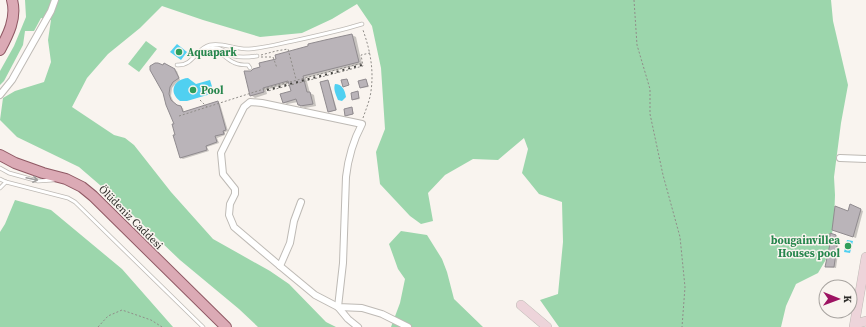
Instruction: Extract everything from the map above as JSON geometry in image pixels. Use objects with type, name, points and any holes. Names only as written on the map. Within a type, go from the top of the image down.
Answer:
[{"type":"main road","points":[[0,50],[13,20],[14,6],[12,0]]},
{"type":"main road","name":"Ölüdeniz Caddesi","points":[[0,155],[15,163],[66,179],[82,187],[93,196],[226,327]]},
{"type":"street","points":[[0,95],[12,80],[51,11],[55,0]]},
{"type":"street","points":[[338,307],[342,263],[346,177],[354,142],[362,124],[262,103],[250,102],[244,107],[221,153],[223,174],[235,188],[235,194],[230,204],[229,215],[234,228],[315,295],[338,307],[348,319],[358,327]]},
{"type":"street","points":[[840,158],[866,159]]},
{"type":"street","points":[[280,266],[290,242],[294,221],[301,202]]},
{"type":"street","points":[[866,257],[854,325],[866,321]]},
{"type":"street","points":[[521,305],[547,327]]},
{"type":"street","points":[[338,307],[362,308],[382,314],[408,327]]},
{"type":"lane","points":[[177,65],[184,65],[208,45],[219,44],[235,49],[258,48],[346,29],[362,24]]},
{"type":"lane","points":[[205,48],[216,47],[235,56],[256,56]]},
{"type":"lane","points":[[205,48],[214,49],[225,55],[234,63],[248,65],[250,68]]},
{"type":"lane","points":[[0,168],[9,173],[38,180],[66,179]]},
{"type":"lane","points":[[0,179],[6,182],[68,198],[75,202],[203,327]]},
{"type":"lane","points":[[0,188],[6,182]]},
{"type":"path","points":[[634,0],[637,45],[650,89],[650,114],[663,175],[680,237],[685,287],[682,327]]},
{"type":"path","points":[[362,24],[373,70],[371,92],[362,124]]},
{"type":"path","points":[[256,56],[276,50],[288,49],[296,80]]},
{"type":"path","points":[[267,88],[268,91],[363,66],[360,55],[370,53]]},
{"type":"path","points":[[256,56],[273,57],[277,68]]},
{"type":"path","points":[[179,116],[267,88],[362,62]]},
{"type":"path","points":[[200,100],[207,107]]},
{"type":"path","points":[[98,327],[108,316],[122,310],[151,320],[162,327]]},
{"type":"green space","points":[[25,0],[831,0],[833,21],[848,85],[841,123],[834,177],[834,222],[828,256],[818,273],[796,284],[786,306],[781,327],[559,327],[540,300],[558,294],[563,242],[562,202],[539,194],[522,173],[528,149],[524,138],[498,160],[473,159],[445,175],[428,193],[433,221],[421,224],[410,216],[380,184],[376,152],[385,129],[381,68],[372,26],[357,4],[332,19],[302,33],[260,37],[162,6],[140,28],[108,54],[87,78],[72,107],[114,135],[125,138],[134,145],[171,192],[213,239],[270,271],[289,284],[326,322],[336,327],[258,327],[239,309],[180,260],[115,198],[79,167],[17,137],[0,120],[3,98],[15,91],[44,82],[51,62],[48,40],[51,20],[41,18],[34,31],[25,31],[23,45],[4,81],[0,85],[0,71],[14,46],[26,17]]},
{"type":"green space","points":[[146,41],[157,49],[139,72],[128,64]]},
{"type":"green space","points":[[15,200],[51,210],[122,269],[173,327],[0,327],[0,232]]},
{"type":"green space","points":[[401,231],[427,235],[442,259],[454,299],[483,327],[391,327],[400,303],[405,279],[398,269],[389,244]]},
{"type":"water","name":"Aquapark","points":[[177,44],[187,52],[181,60],[170,52]]},
{"type":"water","name":"Pool","points":[[188,78],[196,84],[210,80],[214,93],[187,101],[180,101],[174,94],[174,86],[179,81]]},
{"type":"water","points":[[335,84],[341,86],[345,92],[346,97],[342,101],[338,100],[334,86]]},
{"type":"water","name":"bougainvillea Houses pool","points":[[847,240],[853,241],[850,253],[844,252]]},
{"type":"building","points":[[352,34],[359,62],[303,76],[307,92],[310,92],[313,104],[300,106],[298,105],[296,99],[283,103],[280,94],[291,91],[288,81],[263,88],[264,92],[250,96],[244,71],[251,71],[260,67],[259,63],[276,59],[275,55],[308,46],[308,44]]},
{"type":"building","points":[[155,63],[163,65],[164,63],[175,69],[179,78],[173,82],[170,87],[169,94],[171,100],[177,105],[181,106],[183,112],[218,101],[226,130],[223,131],[224,134],[215,136],[217,142],[206,146],[207,150],[180,158],[173,135],[175,135],[172,124],[174,124],[163,93],[150,70],[150,66]]},
{"type":"building","points":[[347,79],[349,85],[343,87],[341,80]]},
{"type":"building","points":[[366,79],[368,86],[360,88],[358,81]]},
{"type":"building","points":[[328,80],[336,110],[328,112],[320,82]]},
{"type":"building","points":[[358,91],[359,98],[352,100],[351,93]]},
{"type":"building","points":[[352,107],[353,114],[345,116],[344,109]]},
{"type":"building","points":[[850,204],[861,209],[853,237],[832,230],[835,206],[848,211]]},
{"type":"building","points":[[830,233],[836,235],[835,245],[837,245],[834,267],[825,267],[830,244]]},
{"type":"railway","points":[[267,90],[362,65]]},
{"type":"place","name":"Aquapark","points":[[179,52]]},
{"type":"place","name":"Pool","points":[[193,90]]},
{"type":"place","name":"bougainvillea Houses pool","points":[[848,246]]}]
